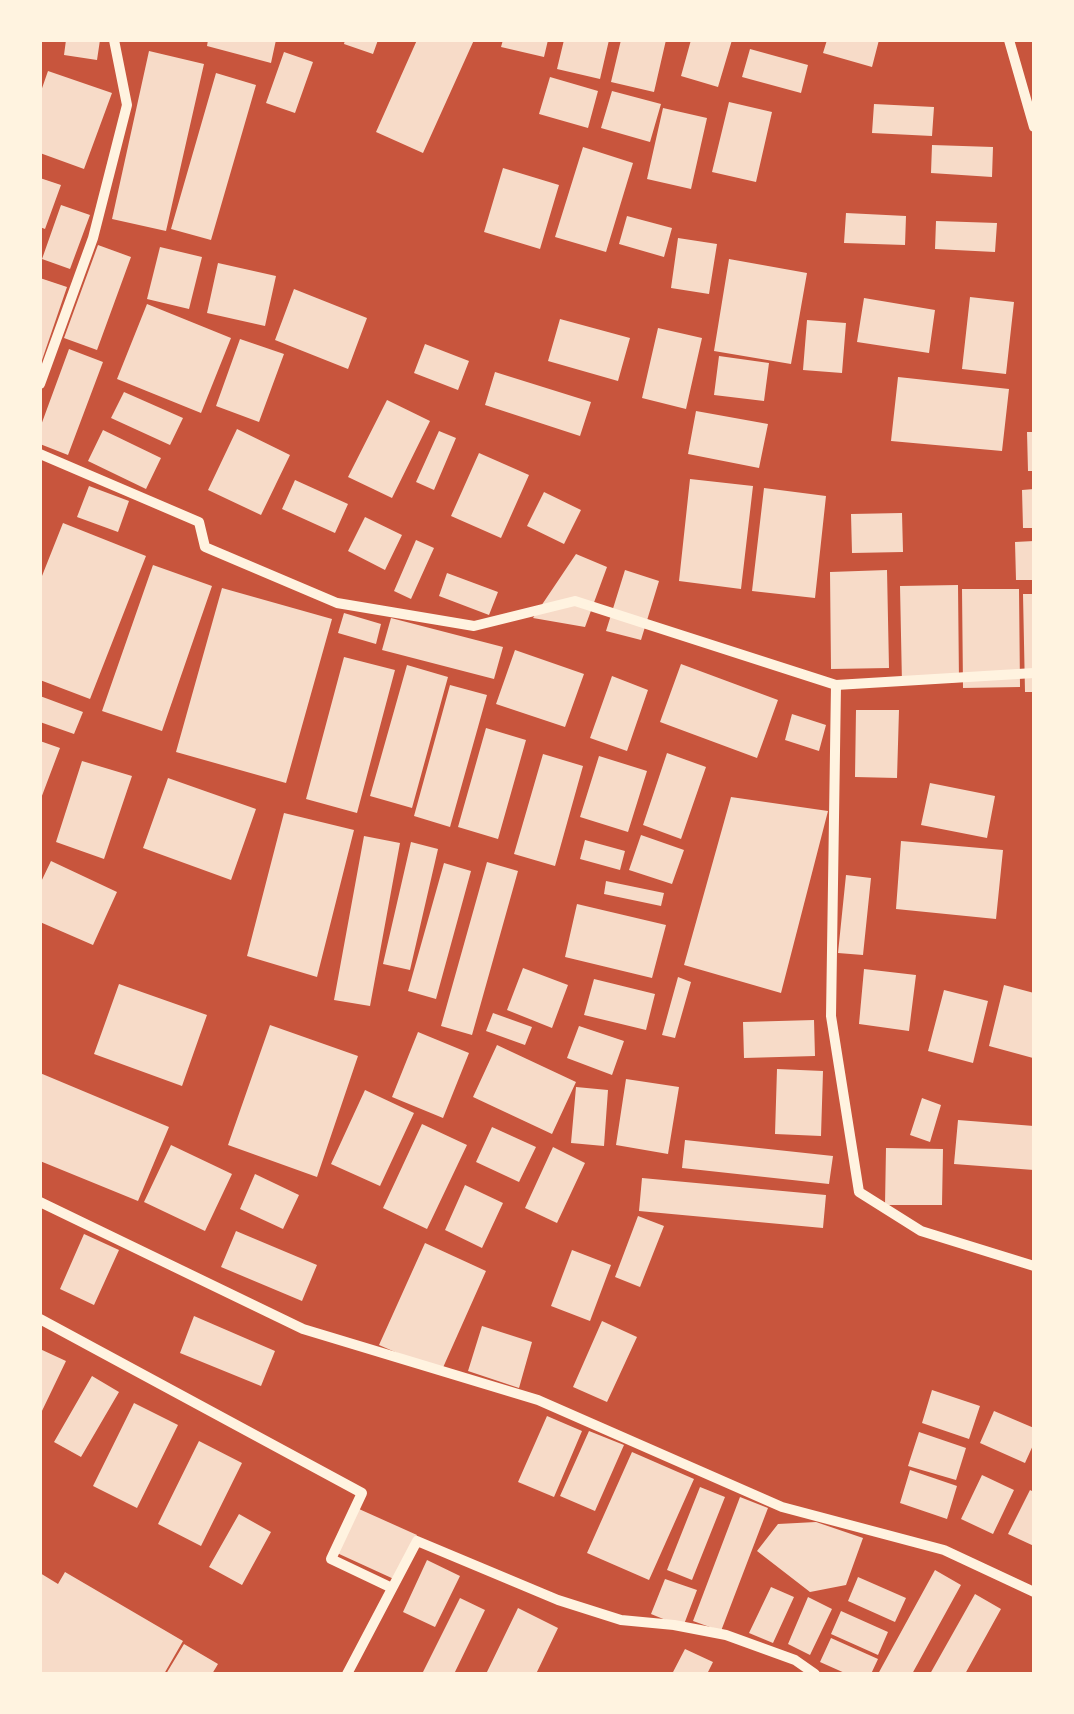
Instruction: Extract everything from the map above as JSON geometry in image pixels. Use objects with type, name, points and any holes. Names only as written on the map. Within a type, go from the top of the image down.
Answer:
[{"type":"street","points":[[40,384],[93,238],[127,105],[114,40]]},
{"type":"street","points":[[1009,40],[1034,126]]},
{"type":"street","points":[[40,454],[199,522],[205,547],[337,604],[474,626],[575,601],[836,685],[1034,672]]},
{"type":"street","points":[[836,685],[831,1016],[859,1192],[920,1231],[1034,1266]]},
{"type":"street","points":[[40,1202],[303,1329],[538,1400],[782,1507],[944,1550],[1034,1592]]},
{"type":"street","points":[[40,1320],[362,1493],[331,1559],[392,1588]]},
{"type":"street","points":[[348,1674],[418,1541],[558,1600],[621,1620],[726,1635],[795,1660],[814,1674]]},
{"type":"building","points":[[66,40],[100,40],[97,60],[64,55]]},
{"type":"building","points":[[208,40],[276,40],[271,63],[207,46]]},
{"type":"building","points":[[345,40],[378,40],[373,54],[344,44]]},
{"type":"building","points":[[417,40],[474,40],[423,153],[376,132]]},
{"type":"building","points":[[503,40],[548,40],[544,57],[501,47]]},
{"type":"building","points":[[564,40],[609,40],[600,79],[557,69]]},
{"type":"building","points":[[621,40],[666,40],[654,92],[611,82]]},
{"type":"building","points":[[691,40],[732,40],[718,87],[681,76]]},
{"type":"building","points":[[827,40],[879,40],[872,67],[823,53]]},
{"type":"building","points":[[750,49],[808,65],[801,93],[742,77]]},
{"type":"building","points":[[149,51],[204,64],[166,231],[112,219]]},
{"type":"building","points":[[284,52],[313,62],[295,113],[266,103]]},
{"type":"building","points":[[48,71],[112,93],[84,169],[40,153],[40,94]]},
{"type":"building","points":[[216,73],[256,85],[211,240],[171,229]]},
{"type":"building","points":[[550,77],[598,91],[588,128],[539,114]]},
{"type":"building","points":[[612,91],[661,104],[650,142],[601,128]]},
{"type":"building","points":[[729,102],[772,112],[756,182],[712,172]]},
{"type":"building","points":[[874,104],[934,107],[932,136],[872,133]]},
{"type":"building","points":[[663,108],[707,118],[691,189],[647,179]]},
{"type":"building","points":[[932,145],[993,147],[992,177],[931,173]]},
{"type":"building","points":[[583,147],[633,163],[606,252],[555,237]]},
{"type":"building","points":[[503,168],[559,185],[540,249],[484,232]]},
{"type":"building","points":[[40,178],[61,185],[45,229],[40,227]]},
{"type":"building","points":[[61,205],[90,215],[70,269],[42,259]]},
{"type":"building","points":[[846,213],[906,216],[905,245],[844,243]]},
{"type":"building","points":[[627,216],[672,228],[664,257],[619,244]]},
{"type":"building","points":[[936,221],[997,223],[995,252],[935,249]]},
{"type":"building","points":[[678,238],[717,244],[709,294],[671,288]]},
{"type":"building","points":[[98,245],[131,257],[97,350],[64,338]]},
{"type":"building","points":[[160,247],[202,257],[189,309],[147,299]]},
{"type":"building","points":[[729,259],[807,273],[791,364],[714,351]]},
{"type":"building","points":[[218,263],[276,276],[265,326],[207,313]]},
{"type":"building","points":[[40,278],[67,287],[41,363],[40,363]]},
{"type":"building","points":[[294,289],[367,318],[348,369],[275,340]]},
{"type":"building","points":[[970,297],[1014,302],[1006,374],[962,369]]},
{"type":"building","points":[[864,298],[935,310],[929,353],[857,342]]},
{"type":"building","points":[[147,304],[231,338],[201,413],[117,379]]},
{"type":"building","points":[[560,319],[630,338],[618,381],[548,361]]},
{"type":"building","points":[[807,320],[846,323],[842,373],[803,370]]},
{"type":"building","points":[[658,328],[702,338],[686,409],[642,398]]},
{"type":"building","points":[[240,339],[284,354],[259,422],[216,406]]},
{"type":"building","points":[[425,344],[469,361],[458,390],[414,373]]},
{"type":"building","points":[[69,349],[103,362],[68,455],[40,444],[40,428]]},
{"type":"building","points":[[719,356],[769,363],[764,401],[714,395]]},
{"type":"building","points":[[495,372],[591,402],[580,436],[485,405]]},
{"type":"building","points":[[898,377],[1009,389],[1002,451],[891,441]]},
{"type":"building","points":[[124,392],[183,418],[170,445],[111,418]]},
{"type":"building","points":[[387,400],[430,421],[392,498],[348,477]]},
{"type":"building","points":[[696,411],[768,424],[759,468],[688,454]]},
{"type":"building","points":[[237,429],[290,455],[261,515],[208,490]]},
{"type":"building","points":[[103,430],[161,458],[146,489],[88,461]]},
{"type":"building","points":[[439,431],[456,438],[434,490],[416,482]]},
{"type":"building","points":[[1027,432],[1034,432],[1034,471],[1028,471]]},
{"type":"building","points":[[479,453],[529,475],[501,538],[451,516]]},
{"type":"building","points":[[690,479],[753,486],[741,589],[679,581]]},
{"type":"building","points":[[295,480],[348,504],[335,533],[282,509]]},
{"type":"building","points":[[89,486],[129,501],[118,532],[77,517]]},
{"type":"building","points":[[764,488],[826,496],[815,598],[752,591]]},
{"type":"building","points":[[1034,489],[1034,528],[1023,528],[1022,490]]},
{"type":"building","points":[[544,492],[581,510],[564,544],[527,526]]},
{"type":"building","points":[[902,513],[903,552],[852,553],[851,514]]},
{"type":"building","points":[[365,517],[402,535],[385,570],[348,551]]},
{"type":"building","points":[[63,523],[146,556],[90,699],[40,680],[40,581]]},
{"type":"building","points":[[416,540],[434,548],[411,599],[394,591]]},
{"type":"building","points":[[1034,541],[1034,580],[1016,580],[1015,542]]},
{"type":"building","points":[[576,554],[607,567],[585,627],[533,618]]},
{"type":"building","points":[[153,565],[212,586],[162,731],[102,711]]},
{"type":"building","points":[[625,570],[659,581],[641,640],[606,631]]},
{"type":"building","points":[[887,570],[889,668],[831,669],[830,572]]},
{"type":"building","points":[[447,573],[498,592],[489,615],[439,596]]},
{"type":"building","points":[[958,585],[959,682],[902,684],[900,586]]},
{"type":"building","points":[[222,588],[332,619],[286,783],[176,752]]},
{"type":"building","points":[[962,589],[1019,589],[1020,687],[963,688]]},
{"type":"building","points":[[1023,594],[1034,594],[1034,692],[1025,692]]},
{"type":"building","points":[[344,613],[381,624],[376,644],[338,633]]},
{"type":"building","points":[[391,618],[503,647],[494,679],[382,650]]},
{"type":"building","points":[[515,650],[584,674],[565,727],[496,704]]},
{"type":"building","points":[[344,657],[395,670],[357,813],[306,799]]},
{"type":"building","points":[[681,664],[778,700],[757,758],[660,722]]},
{"type":"building","points":[[407,665],[448,677],[412,808],[370,796]]},
{"type":"building","points":[[612,676],[648,690],[627,751],[590,738]]},
{"type":"building","points":[[450,685],[487,695],[450,827],[414,816]]},
{"type":"building","points":[[40,696],[83,712],[74,734],[40,722]]},
{"type":"building","points":[[856,710],[899,710],[897,778],[855,777]]},
{"type":"building","points":[[792,714],[826,725],[819,751],[785,740]]},
{"type":"building","points":[[486,728],[526,740],[498,839],[458,827]]},
{"type":"building","points":[[40,741],[60,748],[40,801]]},
{"type":"building","points":[[667,753],[706,767],[681,839],[643,825]]},
{"type":"building","points":[[543,754],[583,766],[555,866],[514,854]]},
{"type":"building","points":[[599,756],[647,771],[628,832],[580,817]]},
{"type":"building","points":[[82,761],[132,776],[104,859],[56,842]]},
{"type":"building","points":[[168,778],[256,809],[231,880],[143,848]]},
{"type":"building","points":[[930,783],[995,796],[987,838],[921,825]]},
{"type":"building","points":[[731,797],[828,811],[781,993],[684,965]]},
{"type":"building","points":[[284,813],[354,830],[317,977],[247,956]]},
{"type":"building","points":[[641,835],[684,850],[672,884],[629,870]]},
{"type":"building","points":[[364,836],[400,843],[370,1006],[334,1000]]},
{"type":"building","points":[[585,840],[625,851],[620,870],[580,859]]},
{"type":"building","points":[[901,841],[1003,850],[996,919],[896,909]]},
{"type":"building","points":[[411,842],[438,849],[410,970],[383,964]]},
{"type":"building","points":[[51,861],[117,892],[93,945],[40,922],[40,884]]},
{"type":"building","points":[[487,862],[518,871],[472,1035],[441,1026]]},
{"type":"building","points":[[444,863],[471,871],[436,999],[408,991]]},
{"type":"building","points":[[846,875],[871,878],[863,955],[838,953]]},
{"type":"building","points":[[606,881],[664,893],[661,906],[604,894]]},
{"type":"building","points":[[577,904],[666,925],[652,978],[565,957]]},
{"type":"building","points":[[523,968],[568,985],[552,1028],[507,1010]]},
{"type":"building","points":[[864,969],[916,975],[909,1031],[859,1024]]},
{"type":"building","points":[[678,977],[691,982],[675,1038],[662,1035]]},
{"type":"building","points":[[594,979],[655,994],[646,1030],[584,1015]]},
{"type":"building","points":[[119,984],[207,1015],[182,1086],[94,1054]]},
{"type":"building","points":[[1004,985],[1034,993],[1033,1058],[989,1046]]},
{"type":"building","points":[[944,990],[988,1001],[973,1063],[928,1051]]},
{"type":"building","points":[[493,1013],[532,1027],[525,1045],[486,1031]]},
{"type":"building","points":[[814,1020],[815,1056],[744,1058],[743,1022]]},
{"type":"building","points":[[270,1025],[358,1056],[317,1177],[228,1145]]},
{"type":"building","points":[[579,1026],[624,1041],[612,1075],[567,1058]]},
{"type":"building","points":[[418,1032],[469,1053],[443,1118],[392,1097]]},
{"type":"building","points":[[497,1045],[576,1082],[552,1134],[473,1097]]},
{"type":"building","points":[[777,1069],[823,1071],[821,1136],[775,1134]]},
{"type":"building","points":[[40,1073],[169,1127],[138,1201],[40,1161]]},
{"type":"building","points":[[626,1079],[679,1087],[668,1154],[616,1145]]},
{"type":"building","points":[[576,1087],[608,1090],[604,1146],[571,1143]]},
{"type":"building","points":[[365,1090],[414,1113],[380,1186],[331,1164]]},
{"type":"building","points":[[922,1098],[941,1105],[930,1142],[910,1135]]},
{"type":"building","points":[[958,1120],[1034,1126],[1034,1170],[954,1164]]},
{"type":"building","points":[[422,1124],[467,1145],[427,1229],[383,1208]]},
{"type":"building","points":[[492,1127],[536,1147],[519,1182],[476,1162]]},
{"type":"building","points":[[685,1140],[833,1156],[829,1184],[682,1168]]},
{"type":"building","points":[[171,1145],[232,1174],[205,1231],[144,1202]]},
{"type":"building","points":[[553,1147],[585,1163],[557,1223],[525,1208]]},
{"type":"building","points":[[886,1148],[943,1149],[942,1205],[885,1205]]},
{"type":"building","points":[[255,1174],[299,1195],[283,1229],[240,1209]]},
{"type":"building","points":[[642,1178],[826,1195],[823,1228],[639,1211]]},
{"type":"building","points":[[465,1185],[503,1203],[482,1248],[445,1230]]},
{"type":"building","points":[[638,1216],[664,1226],[640,1287],[615,1277]]},
{"type":"building","points":[[236,1231],[317,1265],[302,1301],[221,1267]]},
{"type":"building","points":[[84,1234],[119,1250],[94,1305],[60,1289]]},
{"type":"building","points":[[425,1243],[486,1271],[441,1372],[379,1345]]},
{"type":"building","points":[[572,1250],[611,1265],[590,1321],[551,1306]]},
{"type":"building","points":[[194,1316],[275,1351],[261,1386],[180,1353]]},
{"type":"building","points":[[602,1321],[637,1337],[607,1402],[573,1387]]},
{"type":"building","points":[[482,1326],[532,1342],[519,1388],[468,1371]]},
{"type":"building","points":[[40,1349],[66,1361],[40,1415]]},
{"type":"building","points":[[92,1376],[119,1392],[81,1457],[54,1442]]},
{"type":"building","points":[[932,1390],[980,1406],[969,1439],[922,1423]]},
{"type":"building","points":[[134,1403],[178,1425],[137,1508],[93,1486]]},
{"type":"building","points":[[994,1411],[1034,1428],[1034,1443],[1025,1463],[980,1443]]},
{"type":"building","points":[[547,1416],[582,1431],[554,1497],[518,1482]]},
{"type":"building","points":[[589,1431],[624,1445],[595,1511],[560,1496]]},
{"type":"building","points":[[919,1432],[966,1448],[956,1480],[908,1466]]},
{"type":"building","points":[[199,1441],[242,1463],[201,1546],[158,1524]]},
{"type":"building","points":[[632,1452],[694,1479],[649,1580],[587,1553]]},
{"type":"building","points":[[910,1470],[957,1486],[947,1519],[900,1503]]},
{"type":"building","points":[[982,1475],[1014,1490],[993,1534],[961,1519]]},
{"type":"building","points":[[700,1487],[725,1497],[692,1580],[667,1570]]},
{"type":"building","points":[[1030,1490],[1034,1492],[1034,1546],[1008,1534]]},
{"type":"building","points":[[740,1497],[768,1508],[721,1631],[693,1621]]},
{"type":"building","points":[[359,1509],[417,1535],[396,1580],[337,1553]]},
{"type":"building","points":[[239,1514],[271,1532],[242,1585],[209,1567]]},
{"type":"building","points":[[816,1522],[863,1538],[846,1585],[810,1592],[757,1551],[778,1524]]},
{"type":"building","points":[[427,1560],[460,1576],[435,1627],[403,1612]]},
{"type":"building","points":[[935,1570],[961,1585],[912,1674],[878,1674]]},
{"type":"building","points":[[65,1572],[183,1641],[164,1674],[40,1674],[40,1573],[58,1584]]},
{"type":"building","points":[[858,1577],[906,1598],[895,1622],[848,1601]]},
{"type":"building","points":[[665,1579],[697,1590],[683,1627],[651,1614]]},
{"type":"building","points":[[771,1587],[794,1597],[773,1643],[749,1633]]},
{"type":"building","points":[[975,1594],[1001,1609],[965,1674],[930,1674]]},
{"type":"building","points":[[808,1597],[832,1609],[810,1655],[788,1644]]},
{"type":"building","points":[[460,1598],[485,1610],[454,1674],[422,1674]]},
{"type":"building","points":[[518,1608],[558,1628],[536,1674],[486,1674]]},
{"type":"building","points":[[841,1611],[888,1632],[878,1655],[831,1634]]},
{"type":"building","points":[[831,1638],[878,1659],[871,1674],[847,1674],[820,1662]]},
{"type":"building","points":[[184,1644],[218,1664],[212,1674],[166,1674]]},
{"type":"building","points":[[685,1649],[713,1662],[707,1674],[672,1674]]}]
